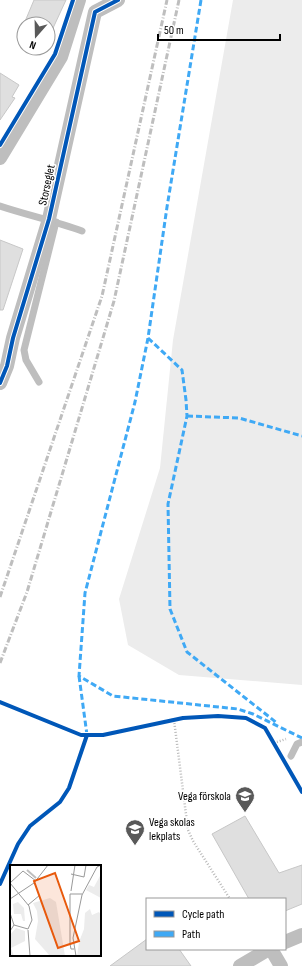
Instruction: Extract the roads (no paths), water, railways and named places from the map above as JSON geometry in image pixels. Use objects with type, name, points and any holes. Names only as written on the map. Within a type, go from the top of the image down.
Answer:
[{"type":"street","points":[[0,158],[60,57],[79,0]]},
{"type":"street","name":"Storseglet","points":[[0,383],[7,366],[13,338],[53,221],[95,12],[118,0]]},
{"type":"street","points":[[286,942],[302,935]]},
{"type":"street","points":[[240,966],[268,950]]},
{"type":"street","points":[[271,950],[281,966]]},
{"type":"lane","points":[[0,206],[35,218],[53,221],[82,231]]},
{"type":"lane","points":[[39,382],[26,360],[24,350],[53,221]]},
{"type":"lane","points":[[291,756],[297,744],[302,742]]},
{"type":"railway","points":[[0,597],[102,296],[167,0]]},
{"type":"railway","points":[[0,663],[27,592],[114,301],[179,0]]},
{"type":"place","name":"Vega förskola","points":[[245,813]]},
{"type":"place","name":"Vega skolas lekplats","points":[[135,846]]}]
